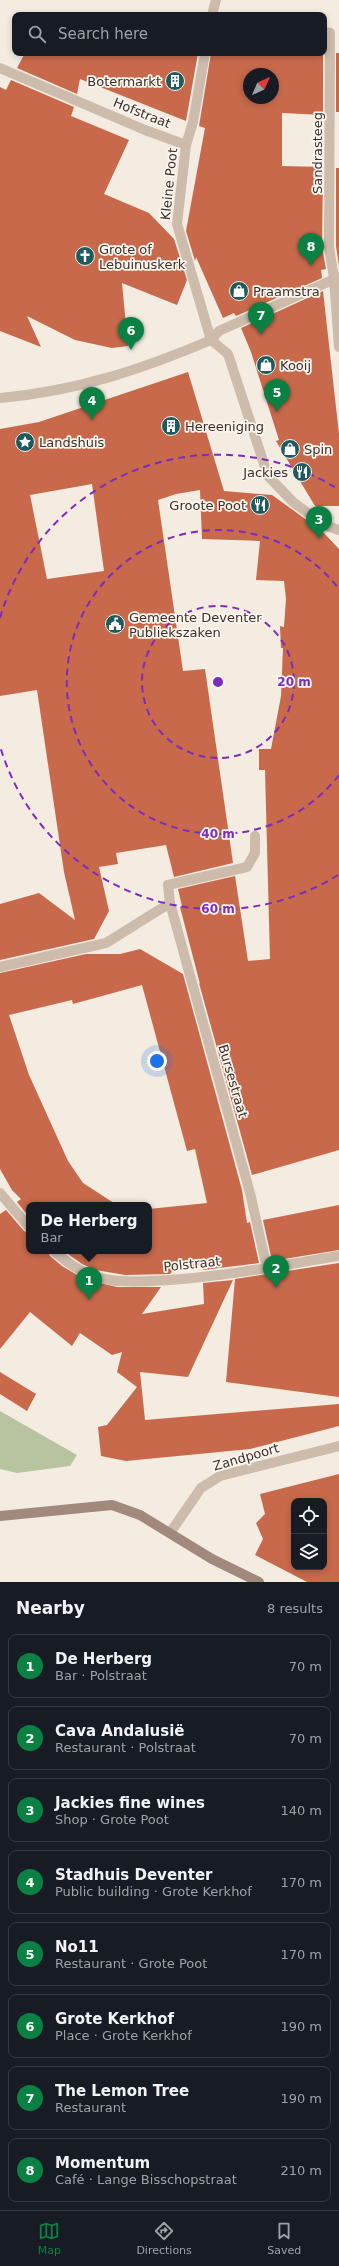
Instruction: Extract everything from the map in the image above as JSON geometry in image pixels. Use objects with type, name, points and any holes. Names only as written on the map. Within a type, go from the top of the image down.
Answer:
[{"type":"street","points":[[213,12],[216,0]]},
{"type":"street","name":"Sandrasteeg","points":[[327,32],[330,33],[329,247],[336,278]]},
{"type":"street","name":"Kleine Poot","points":[[204,56],[193,122],[186,145],[177,224],[211,340]]},
{"type":"street","name":"Hofstraat","points":[[0,68],[144,130],[186,145]]},
{"type":"street","points":[[0,398],[65,388],[113,378],[159,362],[211,340],[219,331],[336,278],[339,347]]},
{"type":"street","points":[[211,340],[228,354],[268,476],[293,502],[324,525],[339,530]]},
{"type":"street","name":"Bursestraat","points":[[255,836],[255,853],[247,867],[168,885],[170,903],[250,1193],[267,1268]]},
{"type":"street","points":[[0,967],[106,943],[170,903]]},
{"type":"street","points":[[0,1194],[26,1224]]},
{"type":"street","name":"Polstraat","points":[[57,1254],[66,1262],[90,1275],[122,1281],[199,1278],[339,1256]]},
{"type":"street","name":"Zandpoort","points":[[170,1533],[201,1488],[220,1476],[339,1446]]},
{"type":"street","points":[[0,1516],[112,1505],[140,1515],[212,1559],[258,1582]]},
{"type":"green space","points":[[0,1411],[77,1455],[70,1466],[17,1473],[0,1469]]},
{"type":"building","points":[[336,53],[339,53],[339,112],[336,112]]},
{"type":"building","points":[[23,56],[197,56],[186,121],[80,79],[77,94],[17,68]]},
{"type":"building","points":[[211,56],[323,56],[323,115],[282,113],[282,166],[323,167],[322,247],[326,269],[321,270],[322,278],[236,316],[234,313],[223,318],[196,257],[195,261],[186,231],[205,128],[199,126]]},
{"type":"building","name":"Grote of Lebuinuskerk","points":[[11,80],[74,107],[71,116],[129,140],[104,194],[149,213],[174,239],[187,280],[177,305],[122,283],[128,346],[112,348],[75,340],[27,316],[41,347],[0,331],[0,87],[6,90]]},
{"type":"building","points":[[336,168],[339,168],[339,266],[336,246]]},
{"type":"building","points":[[323,291],[339,434],[339,506],[315,506],[276,441],[279,440],[251,352],[241,328]]},
{"type":"building","points":[[188,372],[224,491],[272,495],[322,531],[339,549],[339,1150],[252,1175],[199,983],[200,984],[180,907],[182,906],[178,889],[235,876],[248,961],[270,959],[265,770],[259,770],[259,749],[271,749],[281,696],[283,648],[281,648],[280,626],[284,627],[286,599],[284,581],[256,580],[260,541],[202,539],[200,490],[176,494],[158,500],[183,671],[205,669],[233,863],[174,877],[166,845],[116,853],[118,864],[99,867],[109,911],[94,939],[0,960],[0,904],[39,893],[75,920],[64,872],[37,690],[0,696],[0,429],[39,422]],"holes":[[[92,484],[104,571],[47,579],[30,495]]]},
{"type":"building","points":[[140,949],[183,974],[242,1190],[247,1223],[250,1222],[259,1263],[203,1270],[203,1265],[173,1270],[170,1274],[125,1275],[96,1270],[82,1264],[68,1254],[152,1254],[152,1209],[207,1203],[195,1149],[187,1151],[142,985],[73,1004],[72,1000],[9,1015],[29,1075],[68,1161],[83,1183],[112,1202],[26,1202],[26,1213],[17,1202],[21,1199],[12,1190],[0,1169],[0,973],[86,954],[120,954]]},
{"type":"building","points":[[339,1205],[339,1250],[272,1261],[263,1220]]},
{"type":"building","points":[[6,1210],[26,1232],[26,1254],[49,1254],[62,1266],[84,1279],[117,1287],[161,1287],[142,1314],[204,1304],[203,1283],[233,1280],[188,1377],[140,1372],[145,1420],[339,1404],[339,1426],[250,1449],[126,1461],[101,1456],[98,1427],[107,1425],[137,1387],[117,1372],[122,1352],[112,1355],[80,1333],[72,1346],[30,1312],[0,1349],[0,1214]]},
{"type":"building","points":[[339,1263],[339,1397],[226,1382],[235,1279]]},
{"type":"building","points":[[0,1372],[36,1394],[27,1411],[0,1394]]},
{"type":"building","points":[[339,1474],[339,1582],[307,1582],[255,1555],[263,1539],[256,1523],[265,1514],[260,1494]]},
{"type":"place","name":"Botermarkt","points":[[175,81]]},
{"type":"place","name":"Grote of Lebuinuskerk","points":[[85,256]]},
{"type":"place","name":"Momentum","points":[[311,266]]},
{"type":"place","name":"Praamstra","points":[[239,291]]},
{"type":"place","name":"The Lemon Tree","points":[[261,335]]},
{"type":"place","name":"Grote Kerkhof","points":[[131,350]]},
{"type":"place","name":"Kooij","points":[[266,365]]},
{"type":"place","name":"No11","points":[[277,412]]},
{"type":"place","name":"Stadhuis Deventer","points":[[92,420]]},
{"type":"place","name":"Hereeniging","points":[[171,426]]},
{"type":"place","name":"Landshuis","points":[[25,442]]},
{"type":"place","name":"Spin","points":[[290,449]]},
{"type":"place","name":"Jackies","points":[[302,472]]},
{"type":"place","name":"Groote Poot","points":[[260,505]]},
{"type":"place","name":"Jackies fine wines","points":[[319,539]]},
{"type":"place","name":"Gemeente Deventer Publiekszaken","points":[[115,624]]},
{"type":"place","name":"Cava Andalusië","points":[[276,1288]]},
{"type":"place","name":"De Herberg","points":[[89,1300]]}]
